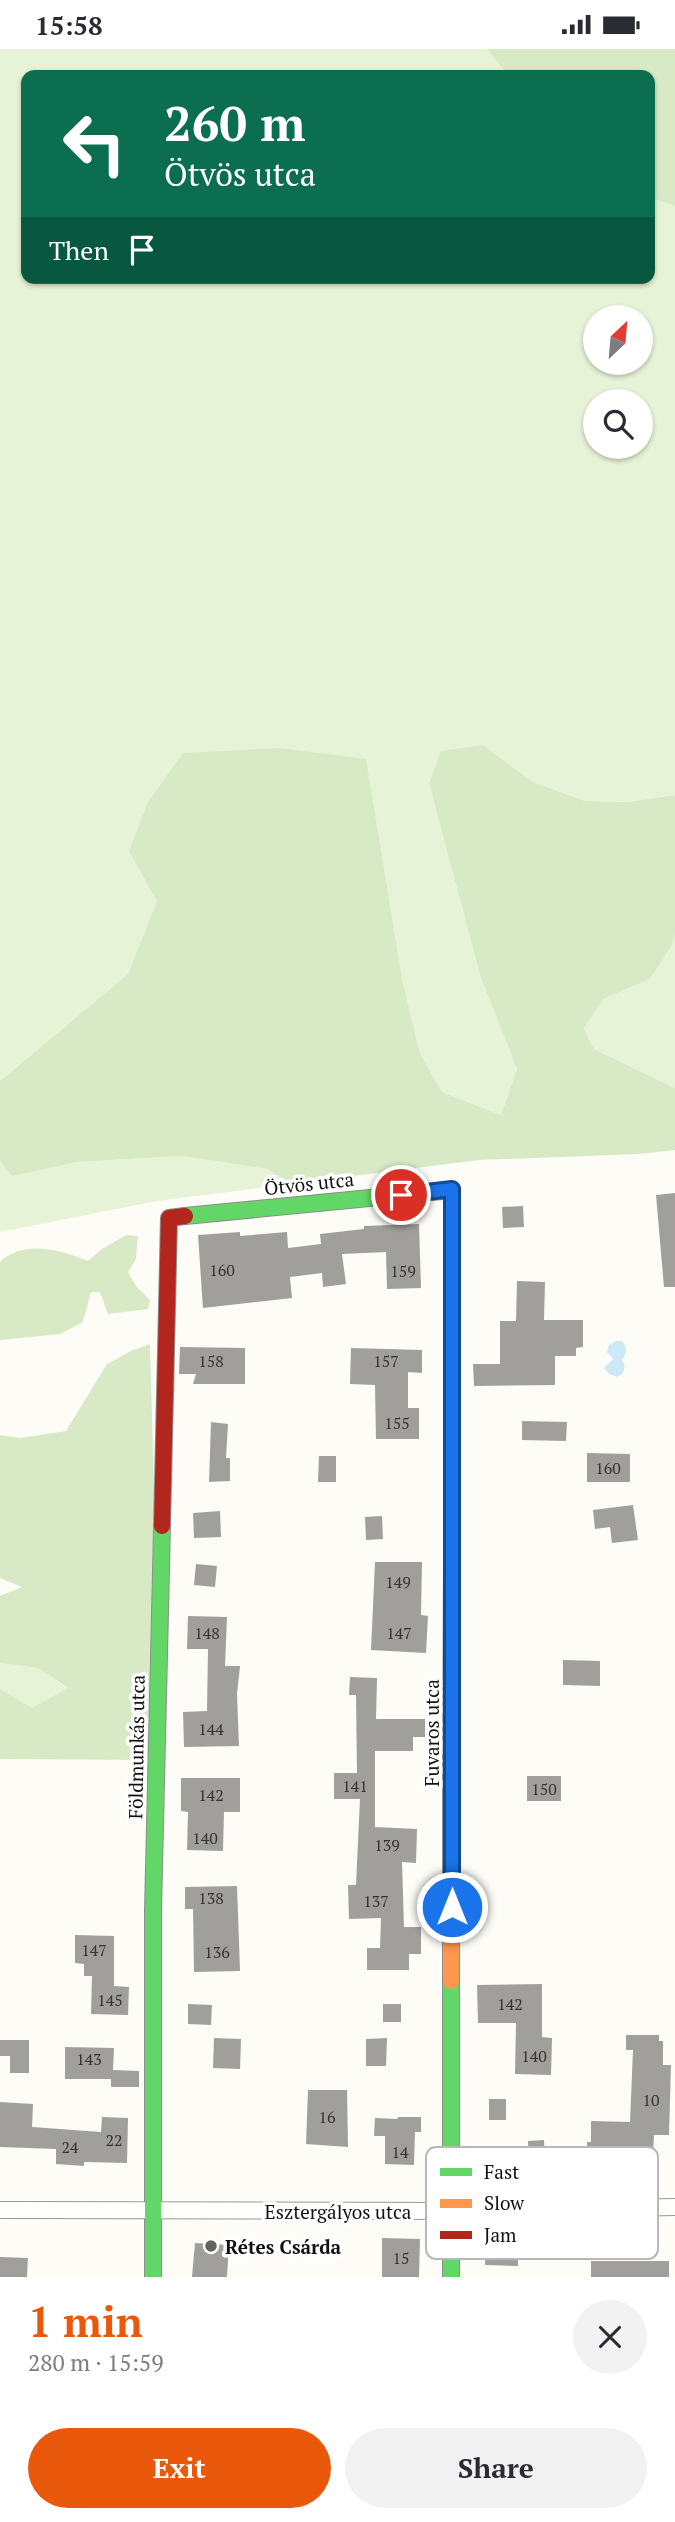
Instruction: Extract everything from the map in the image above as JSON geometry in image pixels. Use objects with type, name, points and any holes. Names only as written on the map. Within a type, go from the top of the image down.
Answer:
[{"type":"street","name":"Ötvös utca","points":[[169,1219],[452,1189]]},
{"type":"street","name":"Fuvaros utca","points":[[451,2147],[452,1189]]},
{"type":"street","name":"Földmunkás utca","points":[[153,2277],[153,1911],[169,1219]]},
{"type":"street","name":"Esztergályos utca","points":[[0,2210],[426,2211]]},
{"type":"street","name":"Fuvaros utca","points":[[451,2259],[451,2277]]},
{"type":"green space","points":[[0,49],[487,49],[503,70],[21,70],[21,284],[655,284],[655,199],[675,206],[675,795],[628,802],[585,801],[533,782],[483,745],[429,784],[481,978],[517,1069],[501,1115],[442,1092],[420,1053],[402,979],[157,901],[128,974],[0,1081]]},
{"type":"green space","points":[[487,49],[675,49],[675,206],[655,199],[655,70],[503,70]]},
{"type":"green space","points":[[483,745],[533,782],[585,801],[628,802],[675,795],[675,935],[671,947],[650,979],[603,999],[584,1028],[594,1049],[675,1088],[675,1150],[639,1154],[479,1160],[291,1184],[267,1169],[182,1156],[77,1162],[12,1176],[0,1161],[0,1081],[128,974],[157,901],[129,851],[148,802],[183,753],[280,748],[366,759],[402,979],[420,1053],[442,1092],[501,1115],[517,1069],[481,978],[429,784],[441,751]]},
{"type":"green space","points":[[675,935],[675,1088],[594,1049],[584,1028],[603,999],[650,979],[671,947]]},
{"type":"green space","points":[[182,1156],[267,1169],[291,1184],[157,1201],[0,1232],[0,1161],[12,1175],[77,1162]]},
{"type":"green space","points":[[126,1235],[138,1236],[136,1259],[128,1272],[136,1286],[150,1300],[148,1309],[108,1314],[100,1292],[91,1292],[83,1322],[60,1334],[0,1340],[0,1262],[10,1255],[31,1249],[55,1250],[88,1261]]},
{"type":"green space","points":[[150,1344],[154,1486],[147,1760],[0,1759],[0,1689],[32,1708],[68,1688],[38,1668],[0,1663],[0,1596],[22,1587],[0,1578],[0,1435],[20,1438],[66,1431],[107,1364]]},
{"type":"green space","points":[[0,1663],[38,1668],[68,1689],[32,1709],[0,1689]]},
{"type":"water","points":[[622,1341],[626,1351],[622,1360],[625,1366],[623,1373],[617,1377],[604,1368],[613,1359],[607,1352],[609,1345]]},
{"type":"building","points":[[675,1193],[675,1287],[664,1287],[656,1195]]},
{"type":"building","points":[[523,1206],[524,1227],[503,1228],[502,1207]]},
{"type":"building","points":[[419,1224],[421,1288],[387,1289],[386,1252],[342,1254],[346,1284],[323,1287],[322,1273],[290,1277],[292,1298],[203,1308],[198,1235],[240,1232],[240,1236],[287,1232],[288,1248],[321,1244],[320,1234],[364,1229],[364,1226]]},
{"type":"building","points":[[517,1281],[545,1282],[544,1320],[583,1320],[583,1347],[576,1348],[576,1356],[555,1356],[555,1385],[474,1386],[473,1364],[500,1364],[500,1321],[516,1321]]},
{"type":"building","points":[[180,1347],[245,1348],[245,1384],[193,1384],[196,1374],[179,1374]]},
{"type":"building","points":[[351,1348],[422,1350],[422,1373],[408,1372],[408,1408],[419,1408],[419,1439],[376,1439],[375,1385],[350,1384]]},
{"type":"building","points":[[522,1421],[567,1422],[566,1441],[522,1440]]},
{"type":"building","points":[[211,1422],[228,1424],[226,1458],[230,1458],[230,1481],[209,1482]]},
{"type":"building","points":[[587,1453],[630,1454],[630,1482],[587,1482]]},
{"type":"building","points":[[319,1456],[336,1456],[336,1482],[318,1482]]},
{"type":"building","points":[[633,1505],[638,1540],[612,1543],[610,1527],[595,1529],[593,1510]]},
{"type":"building","points":[[220,1511],[221,1537],[194,1538],[193,1513]]},
{"type":"building","points":[[382,1516],[383,1539],[366,1540],[365,1517]]},
{"type":"building","points":[[375,1562],[422,1562],[421,1615],[428,1616],[426,1653],[371,1650]]},
{"type":"building","points":[[196,1564],[217,1566],[215,1587],[194,1585]]},
{"type":"building","points":[[188,1616],[227,1617],[225,1666],[240,1666],[237,1694],[239,1746],[184,1747],[183,1712],[207,1711],[208,1649],[187,1649]]},
{"type":"building","points":[[563,1660],[600,1661],[600,1686],[563,1685]]},
{"type":"building","points":[[350,1677],[377,1678],[376,1719],[425,1719],[425,1737],[413,1737],[413,1751],[375,1751],[375,1827],[417,1829],[416,1863],[402,1862],[404,1927],[421,1927],[421,1954],[409,1954],[409,1970],[367,1970],[367,1948],[380,1948],[381,1918],[349,1919],[348,1885],[356,1885],[360,1799],[334,1799],[334,1773],[357,1773],[356,1695],[349,1695]]},
{"type":"building","points":[[527,1776],[561,1776],[561,1801],[527,1801]]},
{"type":"building","points":[[181,1778],[240,1778],[240,1812],[224,1812],[223,1851],[187,1850],[188,1812],[181,1811]]},
{"type":"building","points":[[237,1886],[240,1971],[194,1972],[193,1909],[185,1909],[185,1887]]},
{"type":"building","points":[[75,1935],[114,1936],[114,1986],[129,1987],[128,2015],[91,2014],[92,1976],[84,1976],[84,1964],[75,1963]]},
{"type":"building","points":[[542,1984],[542,2037],[552,2038],[551,2075],[515,2074],[516,2023],[478,2023],[477,1985]]},
{"type":"building","points":[[188,2004],[212,2005],[211,2025],[188,2024]]},
{"type":"building","points":[[383,2004],[401,2004],[401,2022],[383,2022]]},
{"type":"building","points":[[626,2035],[659,2035],[659,2041],[663,2041],[663,2065],[671,2065],[669,2135],[654,2135],[653,2147],[587,2147],[587,2142],[591,2142],[591,2121],[630,2122],[633,2050],[626,2050]]},
{"type":"building","points":[[214,2038],[241,2039],[240,2069],[213,2068]]},
{"type":"building","points":[[387,2038],[386,2066],[366,2066],[366,2039]]},
{"type":"building","points":[[0,2040],[29,2040],[29,2073],[10,2073],[10,2056],[0,2056]]},
{"type":"building","points":[[65,2047],[114,2048],[113,2070],[139,2071],[139,2087],[111,2087],[111,2079],[65,2079]]},
{"type":"building","points":[[308,2090],[347,2090],[348,2147],[306,2144]]},
{"type":"building","points":[[489,2099],[506,2099],[506,2120],[489,2120]]},
{"type":"building","points":[[0,2102],[33,2104],[32,2127],[101,2132],[102,2117],[128,2118],[127,2163],[84,2162],[84,2166],[56,2164],[56,2149],[0,2147]]},
{"type":"building","points":[[421,2117],[421,2132],[415,2132],[414,2165],[385,2164],[385,2136],[374,2136],[375,2118]]},
{"type":"building","points":[[544,2140],[544,2147],[528,2147],[528,2141]]},
{"type":"building","points":[[382,2238],[420,2239],[419,2277],[382,2277]]},
{"type":"building","points":[[195,2243],[229,2245],[227,2277],[192,2277]]},
{"type":"building","points":[[0,2257],[28,2258],[27,2277],[0,2277]]},
{"type":"building","points":[[485,2259],[518,2259],[518,2266],[485,2265]]},
{"type":"building","points":[[591,2261],[669,2261],[669,2277],[591,2277]]},
{"type":"traffic: fast","points":[[185,1216],[452,1190],[452,1566]]},
{"type":"traffic: fast","points":[[153,2277],[153,1911],[162,1526]]},
{"type":"traffic: fast","points":[[451,1981],[451,2147]]},
{"type":"traffic: fast","points":[[451,2259],[451,2277]]},
{"type":"traffic: slow","points":[[451,1767],[451,1981]]},
{"type":"traffic: jam","points":[[162,1526],[169,1218],[185,1216]]},
{"type":"traffic: jam","points":[[451,1767],[452,1566]]},
{"type":"place","name":"Rétes Csárda","points":[[211,2246]]},
{"type":"route","points":[[401,1195],[452,1189],[452,1907]]}]
